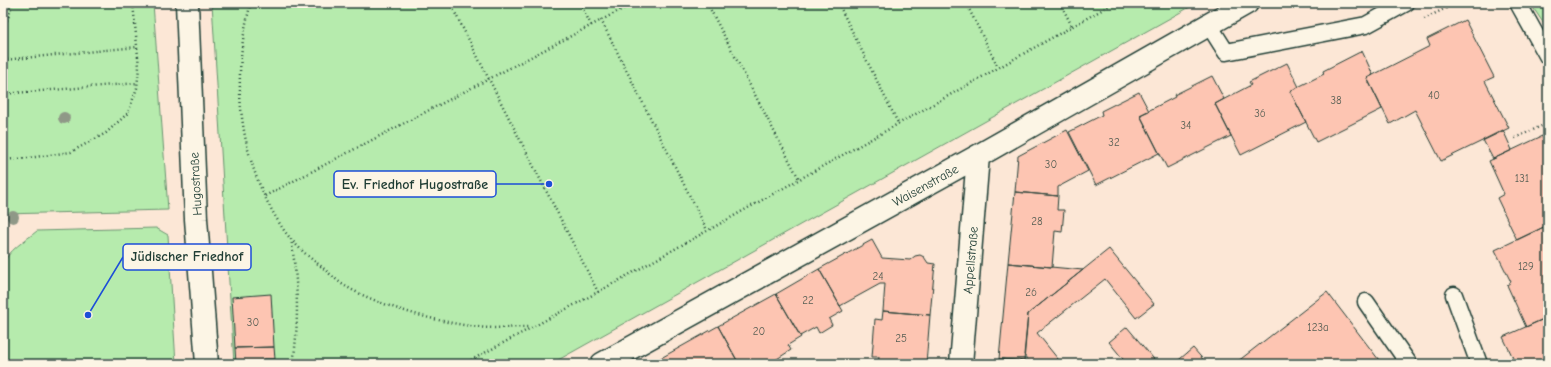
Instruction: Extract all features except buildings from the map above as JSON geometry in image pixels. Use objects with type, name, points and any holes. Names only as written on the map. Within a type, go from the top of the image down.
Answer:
[{"type":"street","name":"Hugostraße","points":[[187,3],[196,219],[207,364]]},
{"type":"street","name":"Waisenstraße","points":[[602,364],[978,156],[1247,3]]},
{"type":"street","name":"Appellstraße","points":[[961,364],[978,156]]},
{"type":"lane","points":[[1209,25],[1226,52],[1366,25],[1406,3]]},
{"type":"lane","points":[[1518,3],[1548,57]]},
{"type":"lane","points":[[1454,294],[1479,364]]},
{"type":"lane","points":[[1366,302],[1409,364]]},
{"type":"path","points":[[3,20],[8,20],[12,3]]},
{"type":"path","points":[[3,160],[71,152],[106,133],[128,114],[138,83],[139,67],[133,3]]},
{"type":"path","points":[[251,3],[244,29],[240,69],[240,104],[244,136],[265,196],[280,225],[302,252],[345,286],[387,305],[431,318],[478,327],[530,327]]},
{"type":"path","points":[[450,3],[598,292]]},
{"type":"path","points":[[580,3],[591,25]]},
{"type":"path","points":[[265,196],[634,3]]},
{"type":"path","points":[[707,3],[798,178]]},
{"type":"path","points":[[838,3],[898,123]]},
{"type":"path","points":[[966,3],[998,67]]},
{"type":"path","points":[[1060,3],[1072,26]]},
{"type":"path","points":[[464,364],[530,327],[598,292],[798,178],[1114,3]]},
{"type":"path","points":[[1418,22],[1456,3]]},
{"type":"path","points":[[601,20],[706,230]]},
{"type":"path","points":[[3,60],[137,47]]},
{"type":"path","points":[[3,94],[138,83]]},
{"type":"path","points":[[1515,138],[1546,124],[1548,128]]},
{"type":"path","points":[[291,238],[297,273],[295,346],[293,364]]},
{"type":"green space","points":[[3,3],[153,3],[168,210],[3,214]]},
{"type":"green space","points":[[212,3],[1197,3],[551,364],[234,364]]},
{"type":"green space","points":[[1530,3],[1548,3],[1548,30]]},
{"type":"green space","points":[[156,228],[168,235],[176,364],[3,364],[3,265],[8,255],[17,246],[37,231]]},
{"type":"place","name":"Ev. Friedhof Hugostraße","points":[[549,184]]},
{"type":"place","name":"Jüdischer Friedhof","points":[[88,315]]}]
